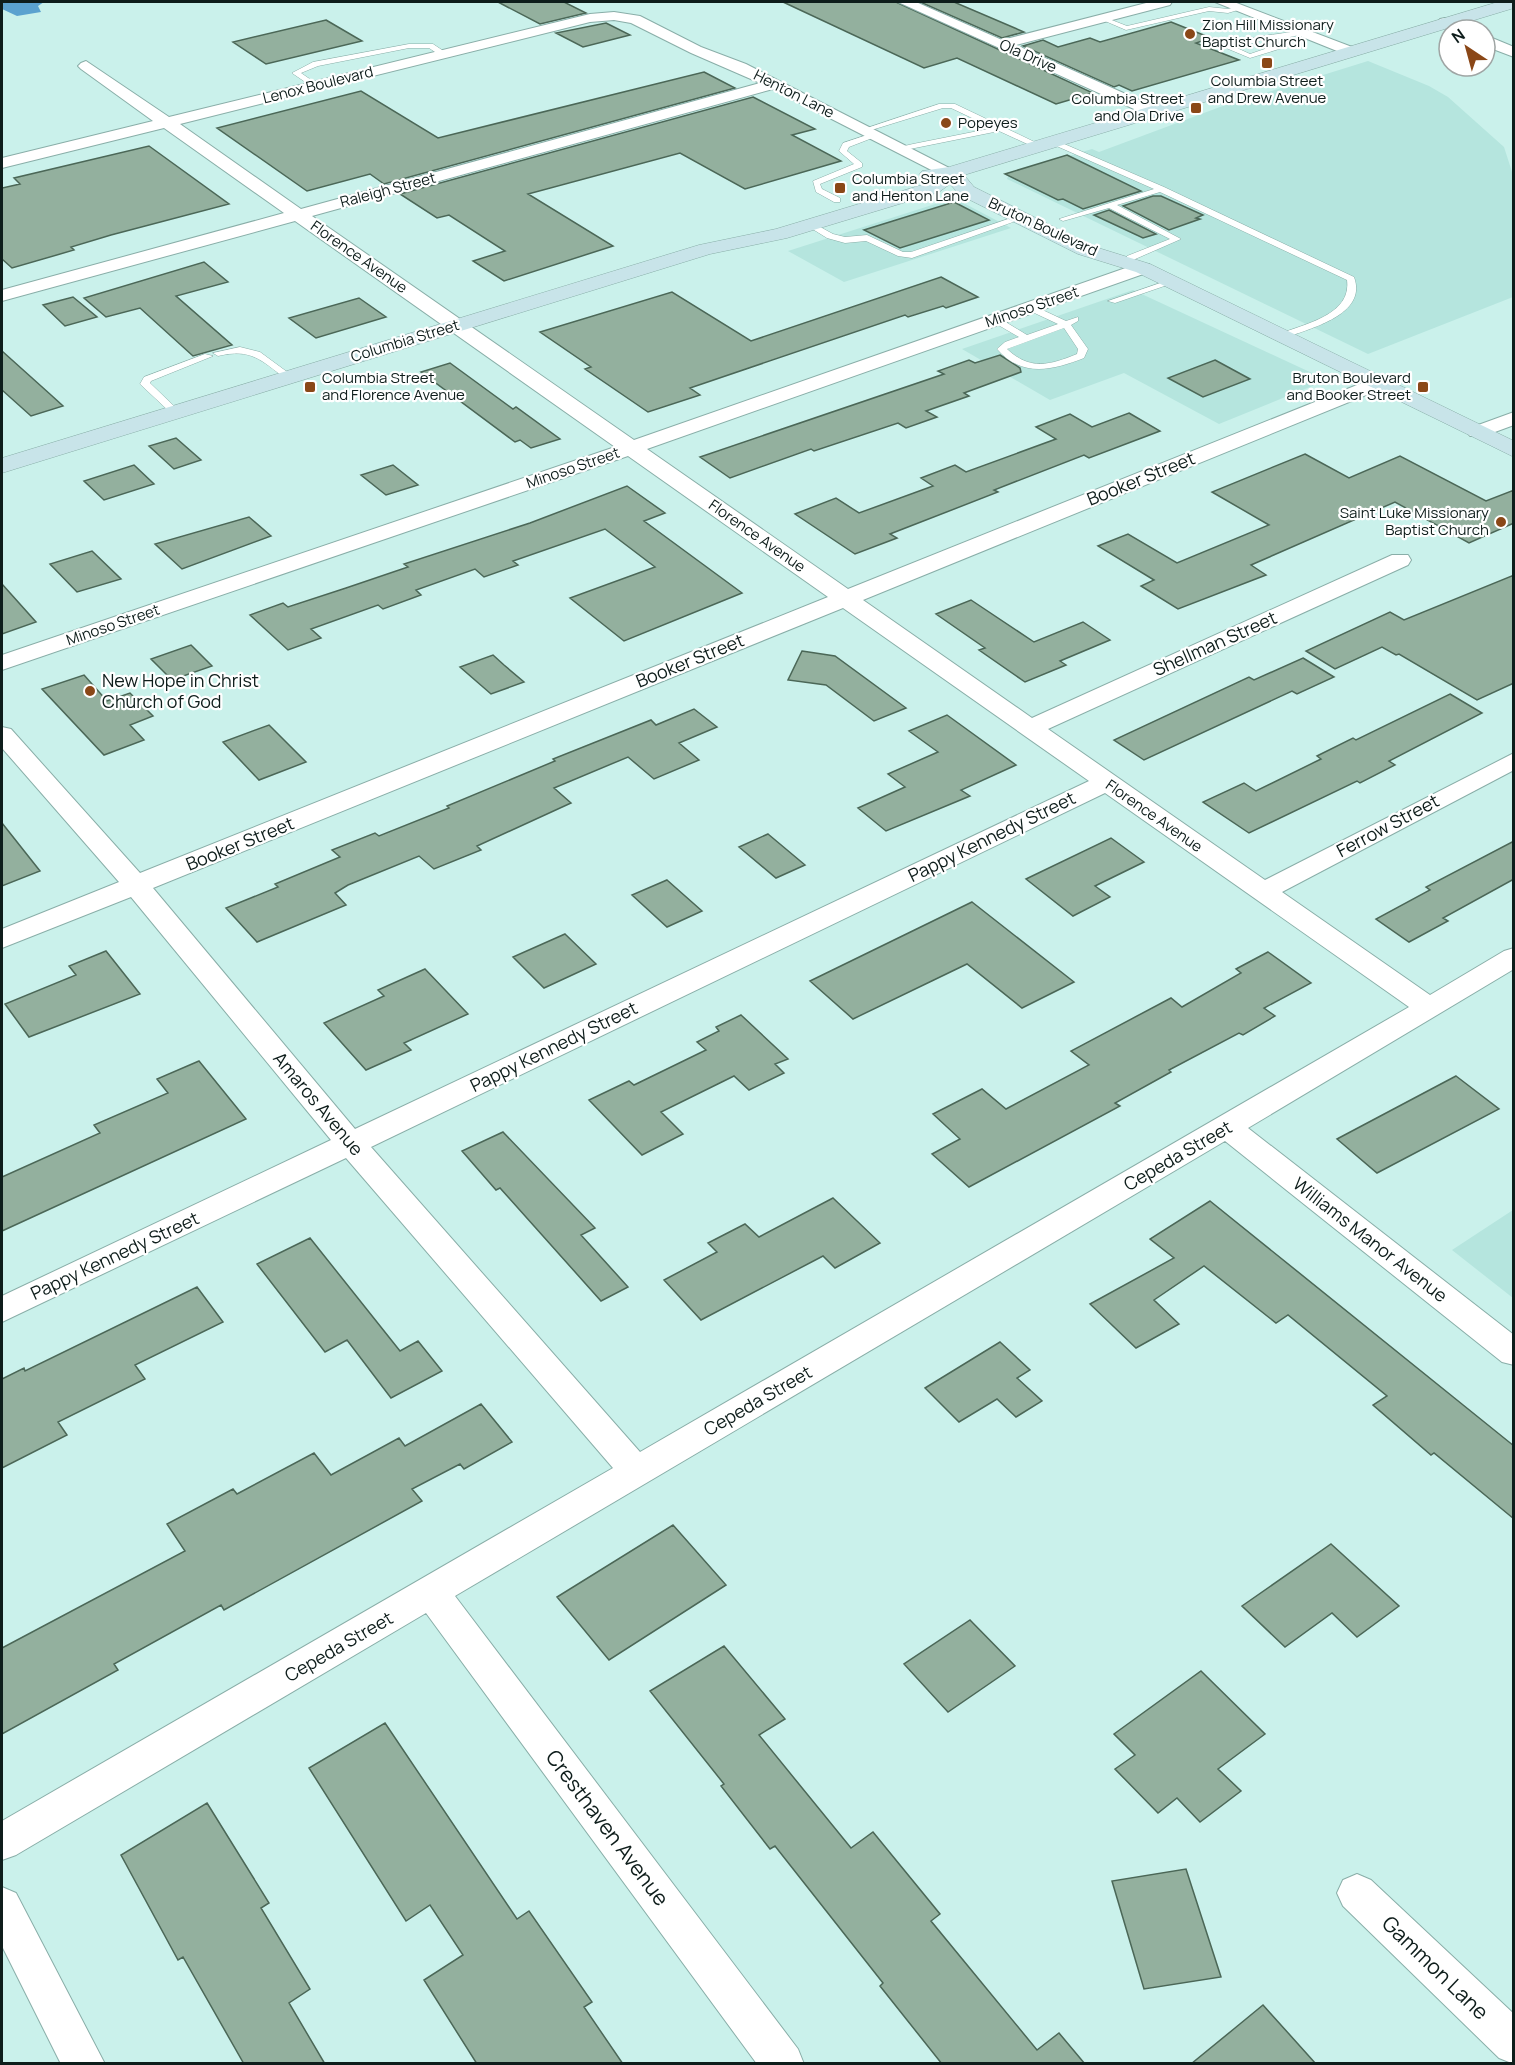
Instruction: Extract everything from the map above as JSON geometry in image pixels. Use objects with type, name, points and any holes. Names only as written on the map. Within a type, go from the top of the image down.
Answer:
[{"type":"street","name":"Ola Drive","points":[[904,2],[1152,111]]},
{"type":"street","points":[[1003,44],[1165,2]]},
{"type":"street","points":[[1222,2],[1293,34],[1347,50]]},
{"type":"street","name":"Columbia Street","points":[[1459,18],[1514,2]]},
{"type":"street","name":"Lenox Boulevard","points":[[2,163],[590,18],[614,16],[635,19]]},
{"type":"street","name":"Henton Lane","points":[[635,19],[774,84],[951,173]]},
{"type":"street","name":"Columbia Street","points":[[706,249],[758,224],[914,177],[951,173],[1437,24]]},
{"type":"street","points":[[1497,45],[1514,53]]},
{"type":"street","name":"Florence Avenue","points":[[86,66],[1428,1007]]},
{"type":"street","name":"Raleigh Street","points":[[2,296],[774,84]]},
{"type":"street","name":"Columbia Street","points":[[2,466],[706,249],[780,234],[932,188],[951,173]]},
{"type":"street","name":"Bruton Boulevard","points":[[951,173],[967,191],[1085,250],[1136,263]]},
{"type":"street","name":"Bruton Boulevard","points":[[951,173],[988,184],[1109,241],[1136,263],[1172,282],[1514,450]]},
{"type":"street","name":"Minoso Street","points":[[2,663],[1031,308],[1136,263]]},
{"type":"street","name":"Booker Street","points":[[2,939],[1379,383]]},
{"type":"street","points":[[1477,432],[1514,418]]},
{"type":"street","name":"Shellman Street","points":[[1030,728],[1400,560]]},
{"type":"street","name":"Amaros Avenue","points":[[2,734],[136,886],[351,1144],[637,1472]]},
{"type":"street","name":"Ferrow Street","points":[[1262,892],[1514,760]]},
{"type":"street","name":"Pappy Kennedy Street","points":[[2,1310],[1106,783]]},
{"type":"street","name":"Cepeda Street","points":[[2,1842],[432,1593],[1514,957]]},
{"type":"street","name":"Williams Manor Avenue","points":[[1227,1127],[1514,1353]]},
{"type":"street","name":"Cresthaven Avenue","points":[[432,1593],[783,2064]]},
{"type":"street","name":"Gammon Lane","points":[[1357,1893],[1514,2043]]},
{"type":"street","points":[[2,1906],[84,2064]]},
{"type":"lane","points":[[1102,18],[1126,28],[1209,9],[1228,11],[1239,8]]},
{"type":"lane","points":[[1293,34],[1289,44],[1250,56],[1230,48],[1269,36],[1293,34]]},
{"type":"lane","points":[[314,86],[296,73],[316,64],[409,46],[430,46],[444,54]]},
{"type":"lane","points":[[837,200],[819,190],[816,183],[859,165],[843,151],[846,145],[871,133],[948,106],[956,107],[1000,128],[1161,189],[1351,279],[1355,289],[1351,301],[1334,314],[1282,336]]},
{"type":"lane","points":[[903,149],[934,139],[961,139],[1000,128]]},
{"type":"lane","points":[[1063,219],[1161,189]]},
{"type":"lane","points":[[1110,205],[1177,238],[1136,263]]},
{"type":"lane","points":[[810,225],[830,236],[845,240],[867,238],[900,254],[912,255],[1020,218]]},
{"type":"lane","points":[[1112,301],[1172,282]]},
{"type":"lane","points":[[1031,308],[1071,322],[1083,349],[1081,356],[1076,358],[1043,368],[1027,367],[1002,349],[1008,344],[1071,322]]},
{"type":"lane","points":[[996,320],[1026,338]]},
{"type":"lane","points":[[175,412],[145,384],[147,379],[213,355],[240,349],[252,351],[289,377]]},
{"type":"shaded area","points":[[1368,61],[1429,86],[1448,97],[1504,147],[1513,175],[1513,297],[1368,354],[1007,179],[1009,174],[1092,149],[1099,152],[1220,107]]},
{"type":"shaded area","points":[[954,198],[1011,228],[844,282],[788,251]]},
{"type":"shaded area","points":[[1133,290],[1327,380],[1219,424],[1124,373],[1050,400],[962,349]]},
{"type":"shaded area","points":[[1513,1210],[1513,1298],[1452,1250]]},
{"type":"water","points":[[2,2],[44,2],[38,6],[41,12],[17,16],[2,9]]},
{"type":"building","points":[[498,2],[564,2],[586,13],[540,24]]},
{"type":"building","points":[[783,2],[896,2],[1093,93],[1056,104],[957,58],[924,68]]},
{"type":"building","points":[[920,2],[954,2],[1024,32],[1002,38]]},
{"type":"building","points":[[326,20],[362,41],[266,64],[233,42]]},
{"type":"building","points":[[1171,22],[1211,38],[1196,43],[1239,60],[1132,91],[1119,85],[1114,87],[1023,46],[1043,40],[1058,47],[1090,38],[1100,42]]},
{"type":"building","points":[[606,23],[630,35],[583,47],[556,33]]},
{"type":"building","points":[[704,72],[735,88],[384,184],[370,174],[307,191],[217,128],[361,91],[438,138]]},
{"type":"building","points":[[753,97],[815,129],[792,135],[841,161],[745,189],[680,153],[528,194],[613,246],[504,281],[473,261],[505,251],[449,215],[437,218],[400,194]]},
{"type":"building","points":[[149,146],[229,204],[111,235],[71,247],[74,250],[12,268],[2,259],[2,188],[20,184],[14,178]]},
{"type":"building","points":[[1067,155],[1141,191],[1083,209],[1063,199],[1058,200],[1005,174]]},
{"type":"building","points":[[1153,196],[1161,196],[1203,215],[1196,218],[1200,219],[1169,230],[1123,206]]},
{"type":"building","points":[[954,202],[989,220],[900,248],[864,230]]},
{"type":"building","points":[[1109,210],[1156,234],[1143,238],[1094,215]]},
{"type":"building","points":[[204,262],[228,282],[176,296],[232,345],[193,356],[140,308],[106,317],[84,298]]},
{"type":"building","points":[[941,277],[978,297],[946,308],[943,306],[908,317],[905,315],[690,388],[700,395],[648,412],[585,369],[591,367],[540,332],[672,292],[751,341]]},
{"type":"building","points":[[73,297],[97,317],[65,326],[43,305]]},
{"type":"building","points":[[359,298],[386,317],[316,338],[289,318]]},
{"type":"building","points":[[2,351],[63,406],[31,416],[2,390]]},
{"type":"building","points":[[1000,355],[1020,368],[1021,372],[964,393],[969,396],[926,411],[937,417],[906,428],[898,423],[814,451],[811,449],[730,478],[700,457],[944,374],[938,371],[969,360],[975,363]]},
{"type":"building","points":[[1215,360],[1250,379],[1203,397],[1168,378]]},
{"type":"building","points":[[450,363],[513,409],[516,407],[560,439],[531,448],[520,440],[515,442],[421,372]]},
{"type":"building","points":[[1129,413],[1160,431],[1089,458],[1084,455],[994,490],[998,492],[890,534],[897,538],[855,554],[795,514],[836,498],[859,513],[933,486],[921,478],[955,465],[966,472],[1056,439],[1036,427],[1070,414],[1092,427]]},
{"type":"building","points":[[176,438],[201,460],[174,469],[149,446]]},
{"type":"building","points":[[1305,454],[1349,478],[1400,456],[1486,501],[1514,490],[1514,523],[1469,543],[1395,502],[1251,565],[1266,575],[1178,609],[1141,586],[1154,580],[1098,546],[1128,534],[1177,563],[1269,525],[1212,492]]},
{"type":"building","points":[[134,465],[154,484],[104,500],[84,481]]},
{"type":"building","points":[[393,465],[418,485],[386,495],[361,475]]},
{"type":"building","points":[[627,486],[665,513],[644,521],[742,593],[624,641],[570,598],[655,567],[605,529],[513,561],[518,565],[484,577],[475,569],[416,590],[421,595],[383,609],[378,605],[311,629],[321,638],[288,650],[250,615],[283,603],[288,607],[408,567],[404,564],[530,523]]},
{"type":"building","points":[[249,517],[271,536],[182,569],[155,544]]},
{"type":"building","points":[[92,551],[121,579],[77,592],[50,564]]},
{"type":"building","points":[[1514,575],[1514,683],[1477,700],[1399,654],[1396,655],[1382,647],[1335,669],[1306,651],[1390,612],[1404,620]]},
{"type":"building","points":[[2,584],[36,622],[2,634]]},
{"type":"building","points":[[971,600],[1034,642],[1083,622],[1110,640],[1060,661],[1066,665],[1025,682],[979,650],[985,648],[936,614]]},
{"type":"building","points":[[191,645],[212,666],[172,680],[151,659]]},
{"type":"building","points":[[802,651],[835,656],[906,708],[874,721],[826,685],[788,680]]},
{"type":"building","points":[[493,655],[524,682],[491,694],[460,667]]},
{"type":"building","points":[[1303,658],[1334,677],[1297,694],[1292,691],[1144,760],[1114,740],[1249,677],[1254,680]]},
{"type":"building","points":[[84,675],[107,701],[130,693],[153,716],[130,725],[144,740],[104,755],[42,689]]},
{"type":"building","points":[[1450,694],[1482,713],[1389,761],[1395,765],[1249,833],[1203,802],[1244,783],[1256,791],[1321,759],[1317,756],[1353,738],[1356,740]]},
{"type":"building","points":[[694,709],[717,727],[679,743],[699,760],[654,779],[628,757],[554,788],[571,803],[477,846],[481,850],[434,869],[419,856],[348,885],[335,893],[346,905],[257,942],[226,908],[278,887],[275,884],[340,857],[332,850],[375,833],[379,836],[449,808],[447,806],[555,761],[553,759],[651,720],[656,725]]},
{"type":"building","points":[[947,715],[1016,765],[961,790],[970,796],[886,831],[858,808],[905,787],[888,774],[938,752],[909,731]]},
{"type":"building","points":[[269,725],[306,762],[259,780],[223,742]]},
{"type":"building","points":[[2,823],[40,871],[2,886]]},
{"type":"building","points":[[768,834],[805,865],[776,878],[739,847]]},
{"type":"building","points":[[1111,838],[1144,862],[1095,886],[1110,897],[1073,916],[1026,879]]},
{"type":"building","points":[[1514,841],[1514,879],[1443,918],[1448,921],[1409,942],[1376,919],[1430,890],[1426,887]]},
{"type":"building","points":[[667,880],[702,911],[667,927],[632,895]]},
{"type":"building","points":[[972,902],[1074,982],[1022,1008],[967,964],[853,1019],[810,981]]},
{"type":"building","points":[[565,934],[596,964],[544,988],[513,957]]},
{"type":"building","points":[[106,951],[140,994],[29,1037],[5,1004],[76,975],[69,966]]},
{"type":"building","points":[[1268,952],[1311,983],[1264,1008],[1275,1016],[1243,1035],[1239,1033],[1169,1070],[1171,1072],[1115,1103],[1120,1106],[969,1187],[932,1154],[960,1139],[933,1114],[982,1089],[1006,1109],[1089,1065],[1071,1051],[1171,998],[1182,1007],[1241,973],[1236,969]]},
{"type":"building","points":[[425,969],[468,1014],[404,1043],[411,1050],[366,1070],[324,1023],[384,996],[378,990]]},
{"type":"building","points":[[741,1015],[788,1059],[775,1064],[784,1073],[749,1090],[734,1076],[661,1112],[683,1134],[642,1155],[589,1100],[629,1081],[634,1085],[706,1050],[697,1042],[719,1031],[716,1027]]},
{"type":"building","points":[[199,1061],[246,1119],[2,1231],[2,1177],[100,1133],[94,1125],[168,1093],[157,1079]]},
{"type":"building","points":[[1456,1076],[1499,1109],[1377,1173],[1337,1139]]},
{"type":"building","points":[[503,1132],[595,1228],[581,1235],[628,1287],[601,1301],[500,1188],[496,1190],[462,1151]]},
{"type":"building","points":[[833,1198],[880,1243],[835,1268],[823,1256],[701,1320],[664,1280],[717,1252],[708,1243],[745,1224],[759,1237]]},
{"type":"building","points":[[1210,1201],[1514,1446],[1514,1519],[1434,1453],[1431,1455],[1373,1405],[1387,1396],[1288,1315],[1276,1323],[1204,1266],[1154,1300],[1179,1324],[1136,1348],[1090,1304],[1174,1258],[1150,1239]]},
{"type":"building","points":[[310,1238],[400,1351],[418,1341],[442,1371],[391,1398],[347,1340],[325,1352],[257,1264]]},
{"type":"building","points":[[197,1287],[223,1322],[135,1365],[145,1379],[58,1422],[67,1435],[2,1468],[2,1379],[24,1368],[25,1371]]},
{"type":"building","points":[[1000,1342],[1030,1370],[1017,1378],[1042,1401],[1016,1417],[997,1399],[959,1422],[925,1388]]},
{"type":"building","points":[[481,1404],[512,1442],[464,1469],[460,1464],[412,1489],[422,1501],[224,1610],[221,1605],[114,1664],[118,1670],[2,1734],[2,1648],[185,1551],[167,1524],[233,1489],[237,1494],[314,1453],[331,1475],[399,1438],[405,1446]]},
{"type":"building","points":[[673,1525],[726,1585],[609,1660],[557,1597]]},
{"type":"building","points":[[1331,1544],[1399,1606],[1357,1637],[1332,1613],[1285,1647],[1242,1606]]},
{"type":"building","points":[[970,1620],[1015,1666],[948,1712],[904,1664]]},
{"type":"building","points":[[724,1646],[785,1719],[759,1735],[851,1848],[873,1832],[940,1914],[931,1921],[1037,2050],[1059,2033],[1085,2064],[942,2064],[880,1986],[883,1983],[775,1846],[770,1849],[721,1786],[724,1784],[650,1691]]},
{"type":"building","points":[[1201,1671],[1265,1734],[1218,1769],[1241,1791],[1200,1822],[1177,1798],[1158,1813],[1115,1769],[1135,1755],[1114,1734]]},
{"type":"building","points":[[385,1723],[517,1919],[529,1911],[592,2002],[584,2007],[623,2064],[477,2064],[424,1980],[463,1955],[430,1905],[406,1921],[309,1768]]},
{"type":"building","points":[[207,1803],[269,1903],[261,1908],[310,1989],[289,2003],[325,2064],[244,2064],[183,1957],[178,1960],[121,1855]]},
{"type":"building","points":[[1186,1869],[1221,1977],[1144,1989],[1112,1881]]},
{"type":"building","points":[[1263,2005],[1316,2064],[1191,2064],[1235,2028]]},
{"type":"place","name":"Zion Hill Missionary Baptist Church","points":[[1190,34]]},
{"type":"place","name":"Columbia Street and Drew Avenue","points":[[1267,63]]},
{"type":"place","name":"Columbia Street and Ola Drive","points":[[1196,108]]},
{"type":"place","name":"Popeyes","points":[[946,123]]},
{"type":"place","name":"Columbia Street and Henton Lane","points":[[840,188]]},
{"type":"place","name":"Columbia Street and Florence Avenue","points":[[310,387]]},
{"type":"place","name":"Bruton Boulevard and Booker Street","points":[[1423,387]]},
{"type":"place","name":"Saint Luke Missionary Baptist Church","points":[[1501,522]]},
{"type":"place","name":"New Hope in Christ Church of God","points":[[90,691]]}]
